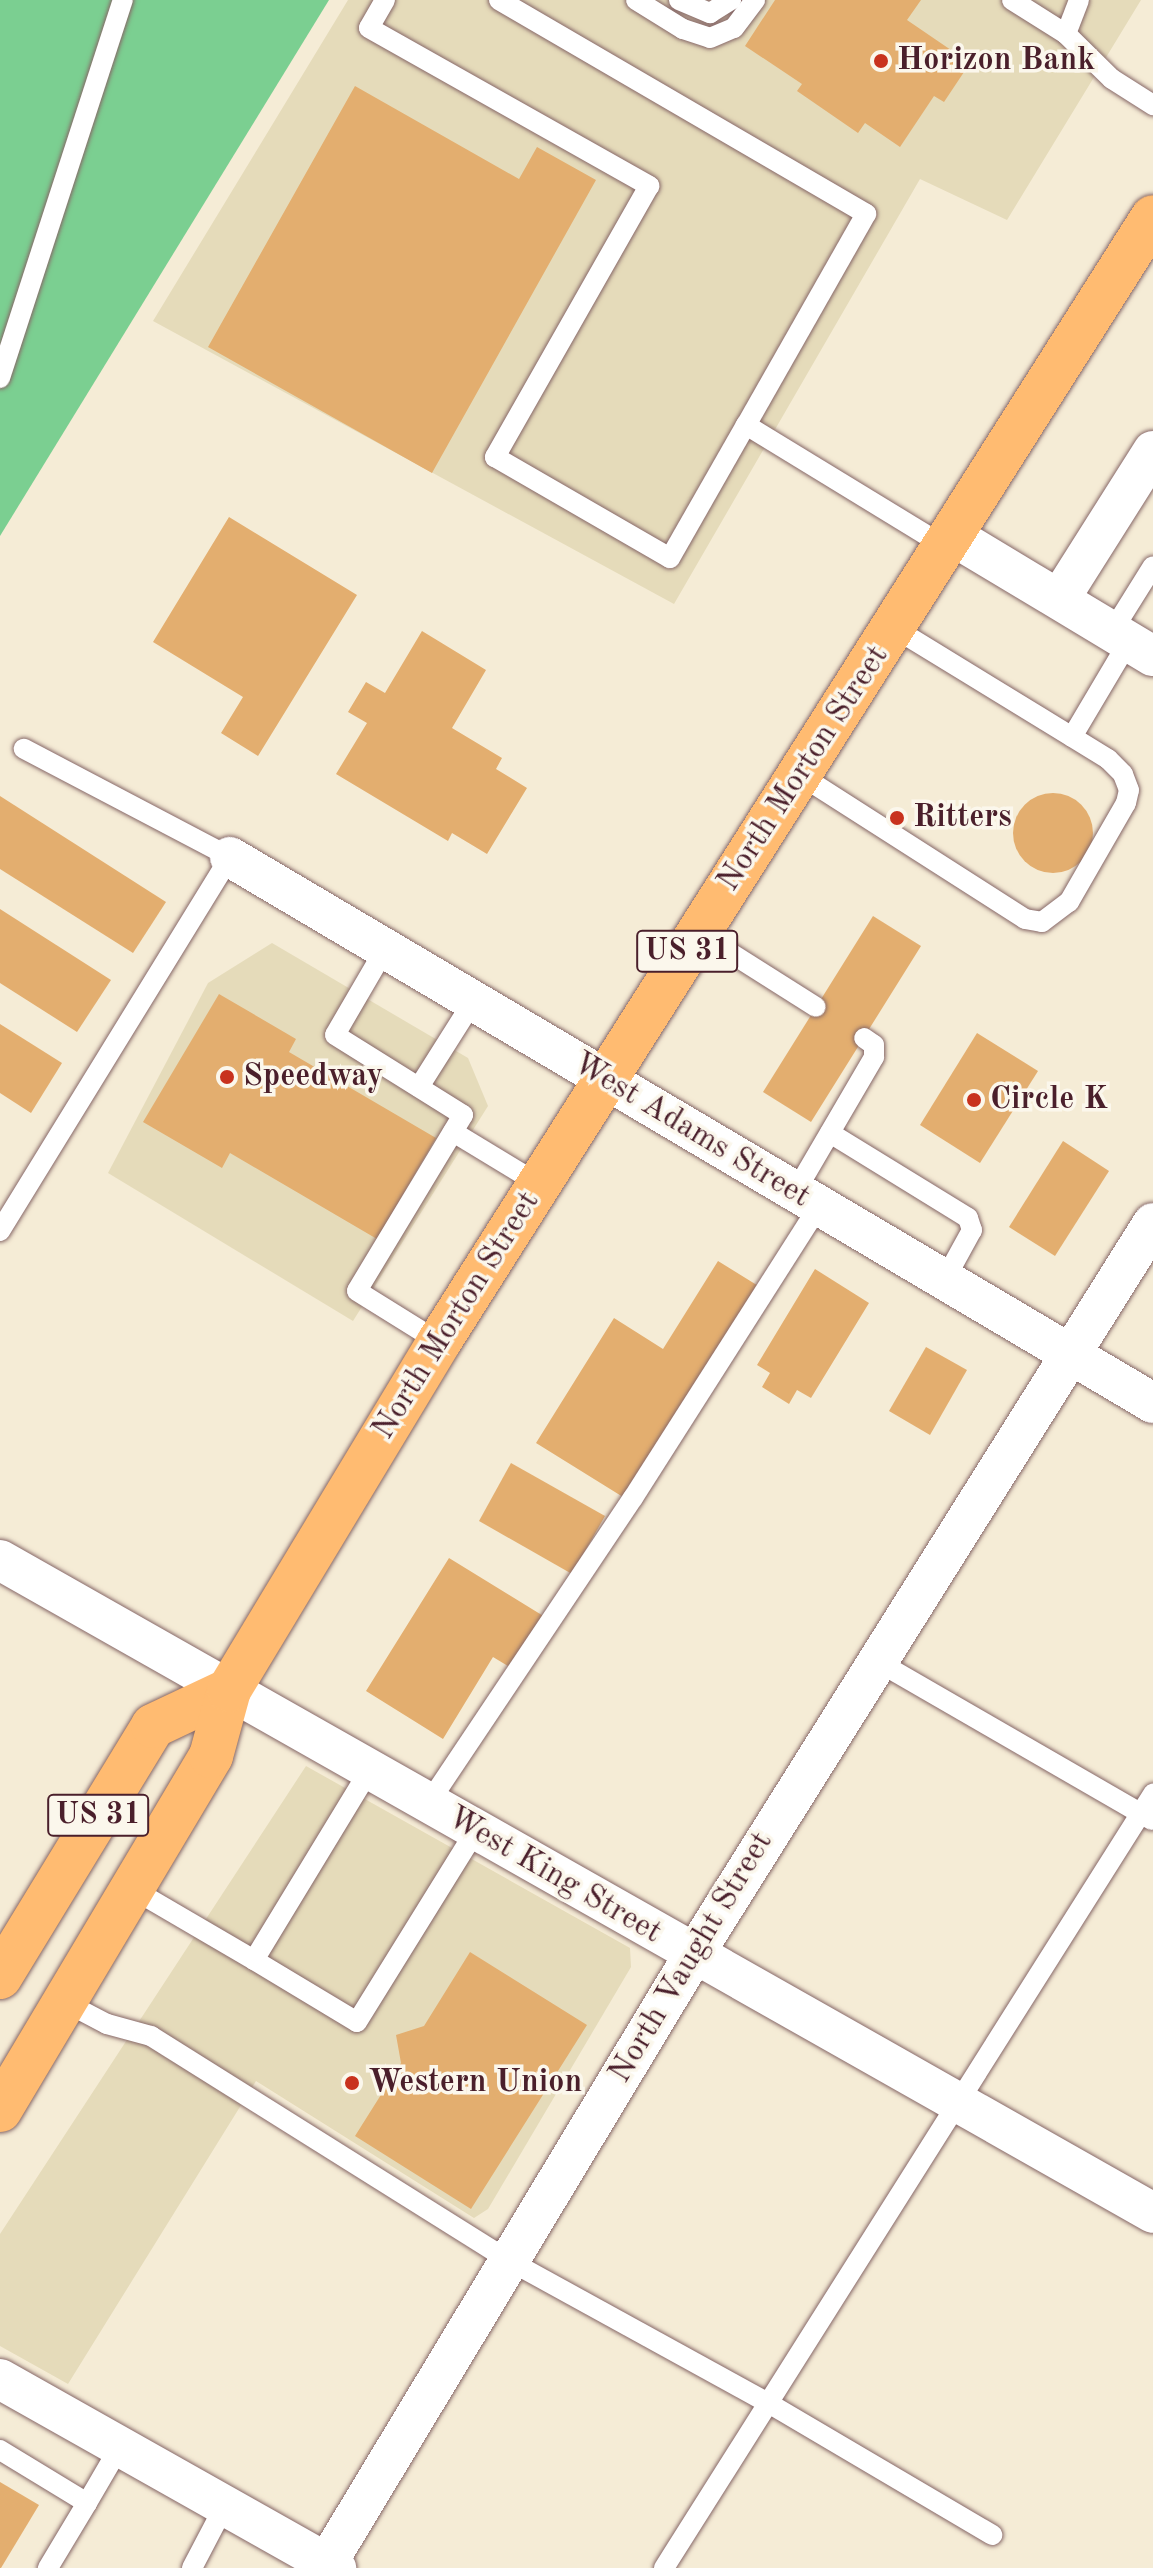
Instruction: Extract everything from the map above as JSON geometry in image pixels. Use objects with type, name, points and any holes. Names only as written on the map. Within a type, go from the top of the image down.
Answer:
[{"type":"main road","name":"North Morton Street","points":[[0,2110],[61,2000],[211,1756],[229,1690],[439,1342],[1153,217]]},
{"type":"main road","name":"US 31","points":[[0,1977],[153,1726],[229,1690]]},
{"type":"street","points":[[1060,598],[1153,451]]},
{"type":"street","points":[[950,541],[1060,598],[1132,642]]},
{"type":"street","name":"West Adams Street","points":[[230,857],[806,1201],[1153,1403]]},
{"type":"street","name":"North Vaught Street","points":[[329,2566],[693,1956],[875,1660],[1153,1223]]},
{"type":"street","name":"West King Street","points":[[0,1560],[693,1956],[1153,2213]]},
{"type":"street","points":[[0,2379],[329,2566]]},
{"type":"lane","points":[[0,378],[123,0]]},
{"type":"lane","points":[[385,0],[369,28],[649,186],[495,457],[670,558],[866,214],[499,0]]},
{"type":"lane","points":[[636,0],[683,29],[710,38],[734,28],[755,0]]},
{"type":"lane","points":[[679,0],[710,13],[731,0]]},
{"type":"lane","points":[[1012,0],[1066,34],[1112,79],[1153,105]]},
{"type":"lane","points":[[1066,34],[1079,0]]},
{"type":"lane","points":[[746,425],[950,541]]},
{"type":"lane","points":[[1072,737],[1132,642],[1153,566]]},
{"type":"lane","points":[[800,775],[1025,919],[1042,922],[1069,902],[1129,790],[1108,759],[894,628]]},
{"type":"lane","points":[[0,1231],[230,857],[24,749]]},
{"type":"lane","points":[[699,933],[816,1007]]},
{"type":"lane","points":[[385,949],[335,1035],[463,1115],[357,1291],[439,1342]]},
{"type":"lane","points":[[419,1087],[474,1000]]},
{"type":"lane","points":[[428,1804],[633,1498],[806,1201],[830,1133],[874,1057],[874,1045],[864,1038]]},
{"type":"lane","points":[[453,1132],[539,1184]]},
{"type":"lane","points":[[830,1133],[968,1218],[972,1230],[944,1281]]},
{"type":"lane","points":[[875,1660],[1147,1817]]},
{"type":"lane","points":[[254,1960],[369,1771]]},
{"type":"lane","points":[[664,2568],[958,2103],[1147,1817],[1153,1794]]},
{"type":"lane","points":[[129,1887],[357,2022],[475,1832]]},
{"type":"lane","points":[[61,2000],[107,2024],[151,2036],[510,2261],[770,2404],[992,2535]]},
{"type":"lane","points":[[48,2568],[119,2448]]},
{"type":"lane","points":[[0,2450],[87,2503]]},
{"type":"lane","points":[[192,2568],[225,2505]]},
{"type":"shaded area","points":[[348,0],[1141,0],[1007,220],[920,179],[674,604],[153,321]]},
{"type":"shaded area","points":[[272,943],[468,1058],[488,1106],[353,1321],[108,1173],[208,983]]},
{"type":"shaded area","points":[[306,1766],[630,1948],[631,1967],[488,2209],[474,2218],[256,2081],[68,2384],[0,2346],[0,2234]]},
{"type":"green space","points":[[0,0],[329,0],[0,536]]},
{"type":"building","points":[[775,0],[921,0],[907,20],[970,63],[944,102],[934,96],[900,147],[865,123],[858,133],[797,91],[802,84],[745,46]]},
{"type":"building","points":[[355,86],[519,179],[537,147],[596,180],[432,473],[208,347]]},
{"type":"building","points":[[229,517],[357,595],[258,756],[221,733],[243,697],[153,642]]},
{"type":"building","points":[[422,631],[486,670],[452,728],[502,758],[496,769],[527,788],[487,854],[452,833],[448,841],[336,774],[367,723],[348,712],[366,682],[385,693]]},
{"type":"building","points":[[1053,793],[1068,796],[1081,805],[1090,818],[1093,833],[1090,848],[1081,861],[1068,870],[1053,873],[1038,870],[1025,861],[1016,848],[1013,833],[1016,818],[1025,805],[1038,796]]},
{"type":"building","points":[[0,796],[166,902],[133,953],[0,869]]},
{"type":"building","points":[[0,909],[111,980],[77,1032],[0,983]]},
{"type":"building","points":[[873,916],[921,946],[811,1122],[763,1092]]},
{"type":"building","points":[[219,994],[296,1039],[289,1052],[436,1138],[377,1239],[230,1153],[222,1168],[143,1122]]},
{"type":"building","points":[[0,1024],[62,1063],[31,1113],[0,1093]]},
{"type":"building","points":[[977,1033],[1038,1071],[980,1163],[920,1125]]},
{"type":"building","points":[[1063,1141],[1109,1171],[1055,1256],[1009,1227]]},
{"type":"building","points":[[718,1261],[760,1287],[623,1497],[536,1443],[614,1318],[663,1349]]},
{"type":"building","points":[[815,1269],[869,1303],[811,1398],[797,1390],[789,1404],[762,1387],[770,1373],[757,1365]]},
{"type":"building","points":[[926,1347],[967,1370],[930,1435],[889,1411]]},
{"type":"building","points":[[511,1463],[605,1516],[572,1574],[479,1521]]},
{"type":"building","points":[[449,1558],[545,1617],[513,1669],[493,1657],[443,1739],[366,1691]]},
{"type":"building","points":[[470,1952],[587,2025],[471,2209],[355,2136],[401,2063],[396,2035],[424,2026]]},
{"type":"building","points":[[0,2482],[39,2505],[1,2568],[0,2568]]},
{"type":"place","name":"Horizon Bank","points":[[881,61]]},
{"type":"place","name":"Ritters","points":[[897,818]]},
{"type":"place","name":"Speedway","points":[[227,1077]]},
{"type":"place","name":"Circle K","points":[[974,1100]]},
{"type":"place","name":"Western Union","points":[[352,2083]]}]
